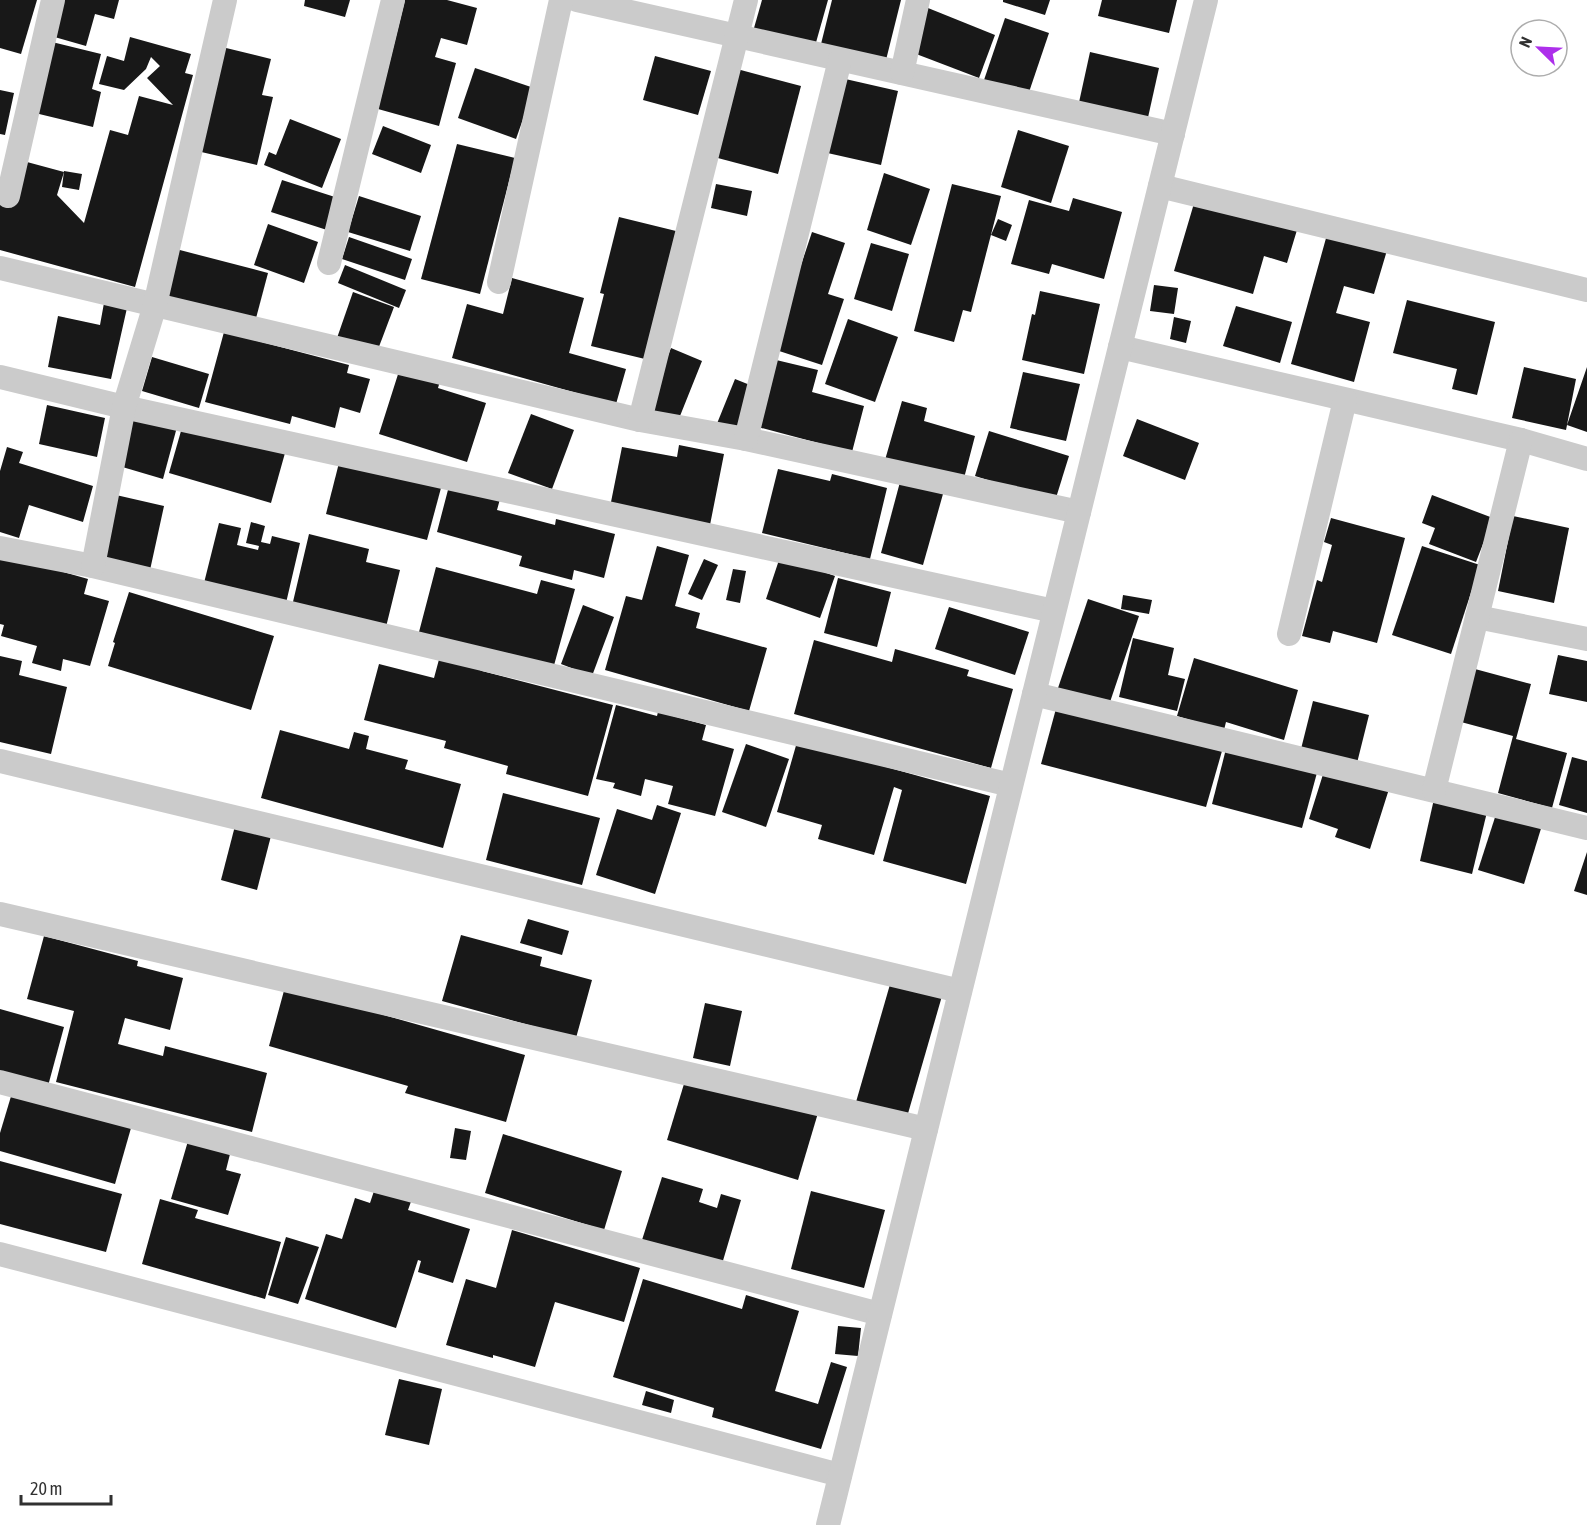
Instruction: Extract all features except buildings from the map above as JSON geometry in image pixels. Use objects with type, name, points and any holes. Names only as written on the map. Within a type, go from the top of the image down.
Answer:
[{"type":"street","points":[[8,196],[53,0]]},
{"type":"street","points":[[93,566],[123,407],[155,304],[225,0]]},
{"type":"street","points":[[329,263],[393,0]]},
{"type":"street","points":[[499,282],[561,0]]},
{"type":"street","points":[[577,0],[1173,134]]},
{"type":"street","points":[[640,420],[746,0]]},
{"type":"street","points":[[902,73],[918,0]]},
{"type":"street","points":[[828,1525],[1206,0]]},
{"type":"street","points":[[746,440],[840,60]]},
{"type":"street","points":[[1160,186],[1587,291]]},
{"type":"street","points":[[0,268],[640,420],[746,440],[1079,512]]},
{"type":"street","points":[[1120,347],[1521,440],[1587,459]]},
{"type":"street","points":[[0,377],[123,407],[1054,611]]},
{"type":"street","points":[[1289,634],[1345,400]]},
{"type":"street","points":[[1434,790],[1521,440]]},
{"type":"street","points":[[0,548],[93,566],[1011,785]]},
{"type":"street","points":[[1477,617],[1587,639]]},
{"type":"street","points":[[1034,694],[1587,828]]},
{"type":"street","points":[[0,761],[960,991]]},
{"type":"street","points":[[0,914],[926,1129]]},
{"type":"street","points":[[0,1082],[880,1314]]},
{"type":"street","points":[[0,1254],[840,1475]]}]
